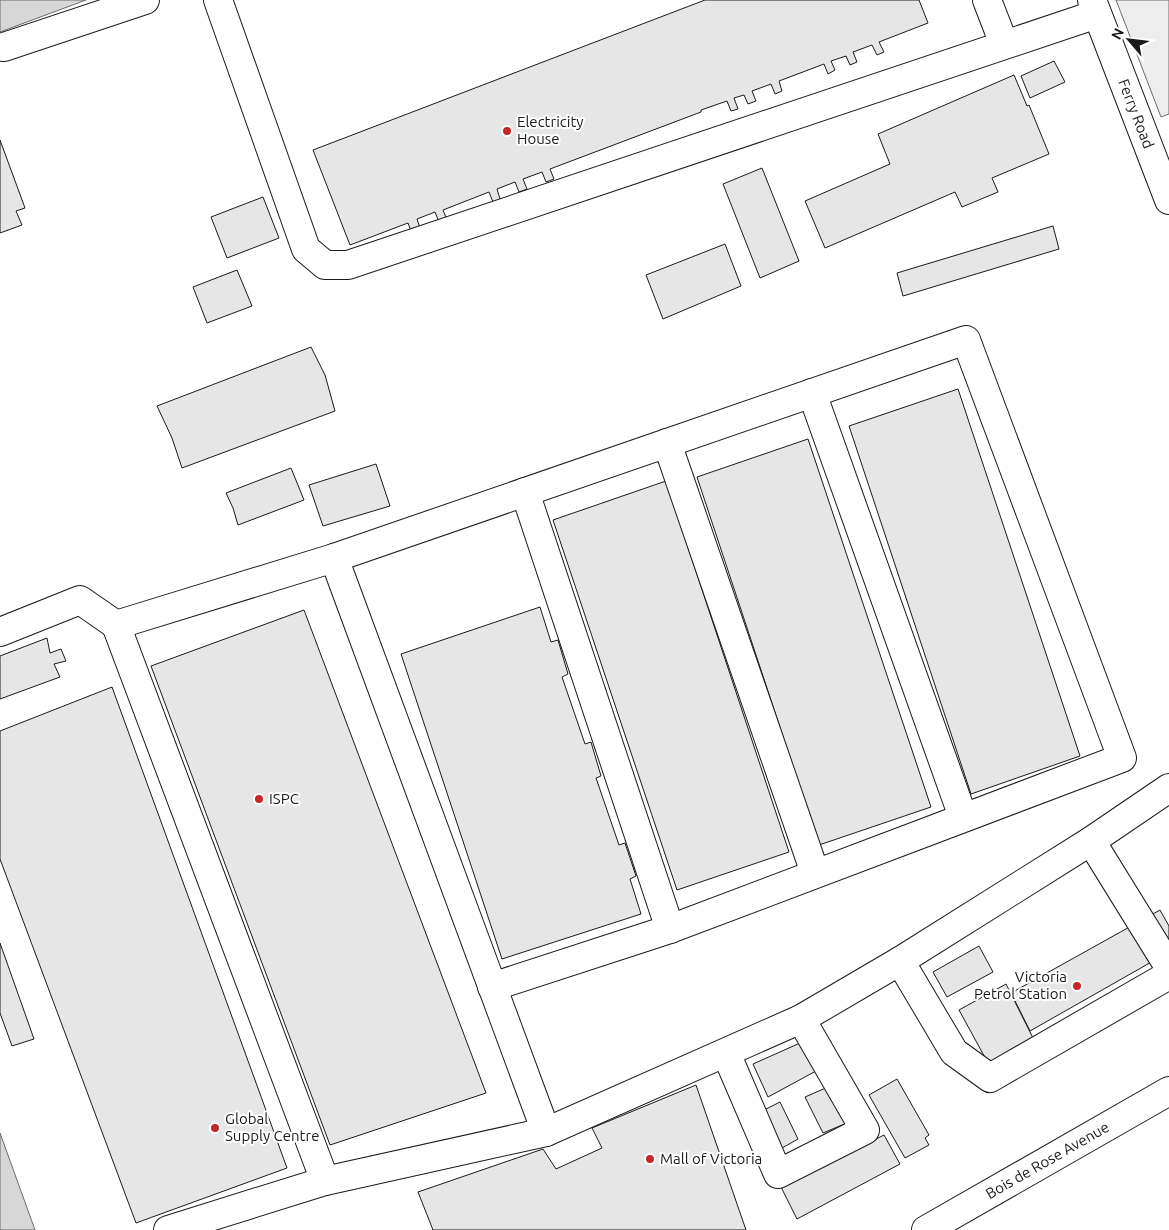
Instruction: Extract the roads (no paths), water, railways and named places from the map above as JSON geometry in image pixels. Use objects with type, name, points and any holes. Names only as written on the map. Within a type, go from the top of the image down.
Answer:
[{"type":"main road","points":[[4,47],[145,0]]},
{"type":"main road","points":[[218,0],[306,249],[325,265],[348,265],[1004,44],[1094,7]]},
{"type":"main road","points":[[988,0],[1004,44]]},
{"type":"main road","name":"Ferry Road","points":[[1094,7],[1160,148],[1169,200]]},
{"type":"main road","points":[[116,625],[334,558],[966,340],[1122,758],[670,929],[492,987]]},
{"type":"main road","points":[[812,393],[963,817]]},
{"type":"main road","points":[[667,443],[815,873]]},
{"type":"main road","points":[[525,492],[670,929]]},
{"type":"main road","points":[[334,558],[546,1132]]},
{"type":"main road","points":[[0,632],[80,600],[116,625],[325,1181]]},
{"type":"main road","points":[[168,1230],[325,1181],[546,1132],[726,1053],[801,1019],[900,961],[1091,841],[1169,788]]},
{"type":"main road","points":[[1091,841],[1169,968]]},
{"type":"main road","points":[[900,961],[954,1052],[990,1078],[1169,975]]},
{"type":"main road","points":[[726,1053],[778,1174],[865,1130],[801,1019]]},
{"type":"main road","name":"Bois de Rose Avenue","points":[[926,1230],[1169,1091]]},
{"type":"place","name":"Electricity House","points":[[507,131]]},
{"type":"place","name":"ISPC","points":[[259,799]]},
{"type":"place","name":"Victoria Petrol Station","points":[[1077,986]]},
{"type":"place","name":"Global Supply Centre","points":[[215,1128]]},
{"type":"place","name":"Mall of Victoria","points":[[650,1159]]}]
